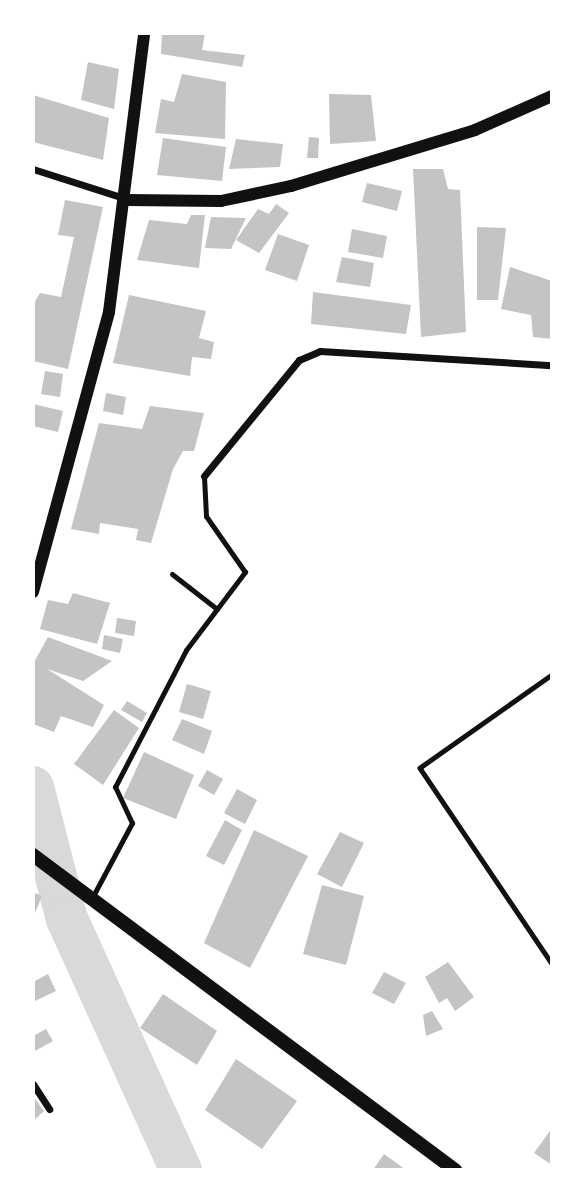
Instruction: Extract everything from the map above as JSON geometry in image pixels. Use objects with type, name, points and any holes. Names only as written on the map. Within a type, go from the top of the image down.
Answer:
[{"type":"main road","points":[[36,858],[455,1170]]},
{"type":"street","points":[[33,592],[38,562],[109,312],[127,200],[144,33]]},
{"type":"street","points":[[33,169],[127,200],[221,201],[291,186],[475,130],[552,96]]},
{"type":"street","points":[[204,476],[299,360],[320,351],[552,365]]},
{"type":"street","points":[[33,1084],[49,1109]]},
{"type":"lane","points":[[86,894],[132,823],[115,788],[186,650],[245,572],[206,516],[204,476]]},
{"type":"lane","points":[[172,574],[217,609]]},
{"type":"path","points":[[552,675],[420,768],[552,964]]},
{"type":"building","points":[[162,33],[205,33],[202,50],[245,55],[242,67],[161,54]]},
{"type":"building","points":[[88,62],[119,69],[114,109],[81,100]]},
{"type":"building","points":[[182,74],[226,82],[225,139],[155,133],[161,99],[174,102]]},
{"type":"building","points":[[329,94],[371,95],[376,141],[330,144]]},
{"type":"building","points":[[33,95],[109,118],[103,160],[33,142]]},
{"type":"building","points":[[309,137],[319,138],[318,158],[307,158]]},
{"type":"building","points":[[163,138],[226,147],[222,181],[157,175]]},
{"type":"building","points":[[236,139],[283,144],[280,167],[229,169]]},
{"type":"building","points":[[413,169],[443,169],[448,189],[460,190],[466,332],[421,337]]},
{"type":"building","points":[[367,183],[402,191],[397,211],[362,202]]},
{"type":"building","points":[[65,200],[103,207],[68,369],[33,361],[33,305],[40,293],[61,297],[74,237],[58,235]]},
{"type":"building","points":[[276,204],[289,213],[259,253],[236,240],[258,209],[269,214]]},
{"type":"building","points":[[191,215],[205,215],[199,268],[137,260],[149,220],[187,224]]},
{"type":"building","points":[[211,217],[246,218],[231,249],[205,248]]},
{"type":"building","points":[[477,227],[506,228],[498,300],[477,300]]},
{"type":"building","points":[[352,229],[387,236],[383,258],[348,252]]},
{"type":"building","points":[[278,234],[309,245],[297,281],[265,270]]},
{"type":"building","points":[[342,257],[374,263],[370,287],[336,282]]},
{"type":"building","points":[[510,267],[552,281],[552,339],[533,337],[531,315],[501,309]]},
{"type":"building","points":[[313,292],[411,305],[406,334],[311,324]]},
{"type":"building","points":[[129,295],[206,311],[199,338],[214,342],[211,359],[192,357],[190,376],[113,363]]},
{"type":"building","points":[[45,371],[63,374],[60,397],[41,394]]},
{"type":"building","points":[[106,393],[126,397],[123,415],[103,411]]},
{"type":"building","points":[[33,404],[63,411],[58,432],[33,426]]},
{"type":"building","points":[[150,406],[204,413],[194,451],[183,451],[173,469],[151,543],[136,540],[138,529],[100,523],[99,534],[71,529],[99,423],[142,429]]},
{"type":"building","points":[[73,593],[110,603],[97,644],[40,629],[48,600],[68,604]]},
{"type":"building","points":[[117,618],[136,621],[134,636],[115,633]]},
{"type":"building","points":[[104,635],[123,639],[120,653],[102,649]]},
{"type":"building","points":[[48,637],[112,661],[83,681],[47,669],[104,705],[93,727],[61,716],[54,732],[33,724],[33,664]]},
{"type":"building","points":[[187,684],[211,691],[203,719],[179,712]]},
{"type":"building","points":[[127,701],[147,713],[142,722],[121,710]]},
{"type":"building","points":[[114,710],[139,728],[103,785],[74,764]]},
{"type":"building","points":[[182,719],[212,731],[204,754],[172,740]]},
{"type":"building","points":[[144,752],[194,775],[176,819],[123,798]]},
{"type":"building","points":[[207,770],[223,779],[214,795],[198,786]]},
{"type":"building","points":[[237,789],[257,800],[245,824],[224,813]]},
{"type":"building","points":[[225,820],[242,830],[224,865],[206,856]]},
{"type":"building","points":[[254,830],[308,856],[250,968],[204,943]]},
{"type":"building","points":[[340,832],[364,843],[342,887],[317,874]]},
{"type":"building","points":[[322,885],[364,896],[346,965],[303,954]]},
{"type":"building","points":[[33,892],[42,896],[33,918]]},
{"type":"building","points":[[448,962],[474,997],[455,1011],[447,998],[439,1003],[425,977]]},
{"type":"building","points":[[384,972],[406,983],[394,1004],[372,993]]},
{"type":"building","points":[[48,974],[56,991],[33,1002],[33,982]]},
{"type":"building","points":[[163,994],[217,1031],[197,1065],[140,1028]]},
{"type":"building","points":[[432,1011],[443,1029],[426,1036],[423,1015]]},
{"type":"building","points":[[46,1029],[53,1041],[33,1052],[33,1036]]},
{"type":"building","points":[[236,1059],[297,1101],[262,1149],[205,1110]]},
{"type":"building","points":[[33,1096],[44,1111],[33,1121]]},
{"type":"building","points":[[552,1128],[552,1165],[534,1153]]},
{"type":"building","points":[[384,1154],[406,1170],[373,1170]]},
{"type":"waterway","points":[[33,787],[67,919],[181,1170]]}]
